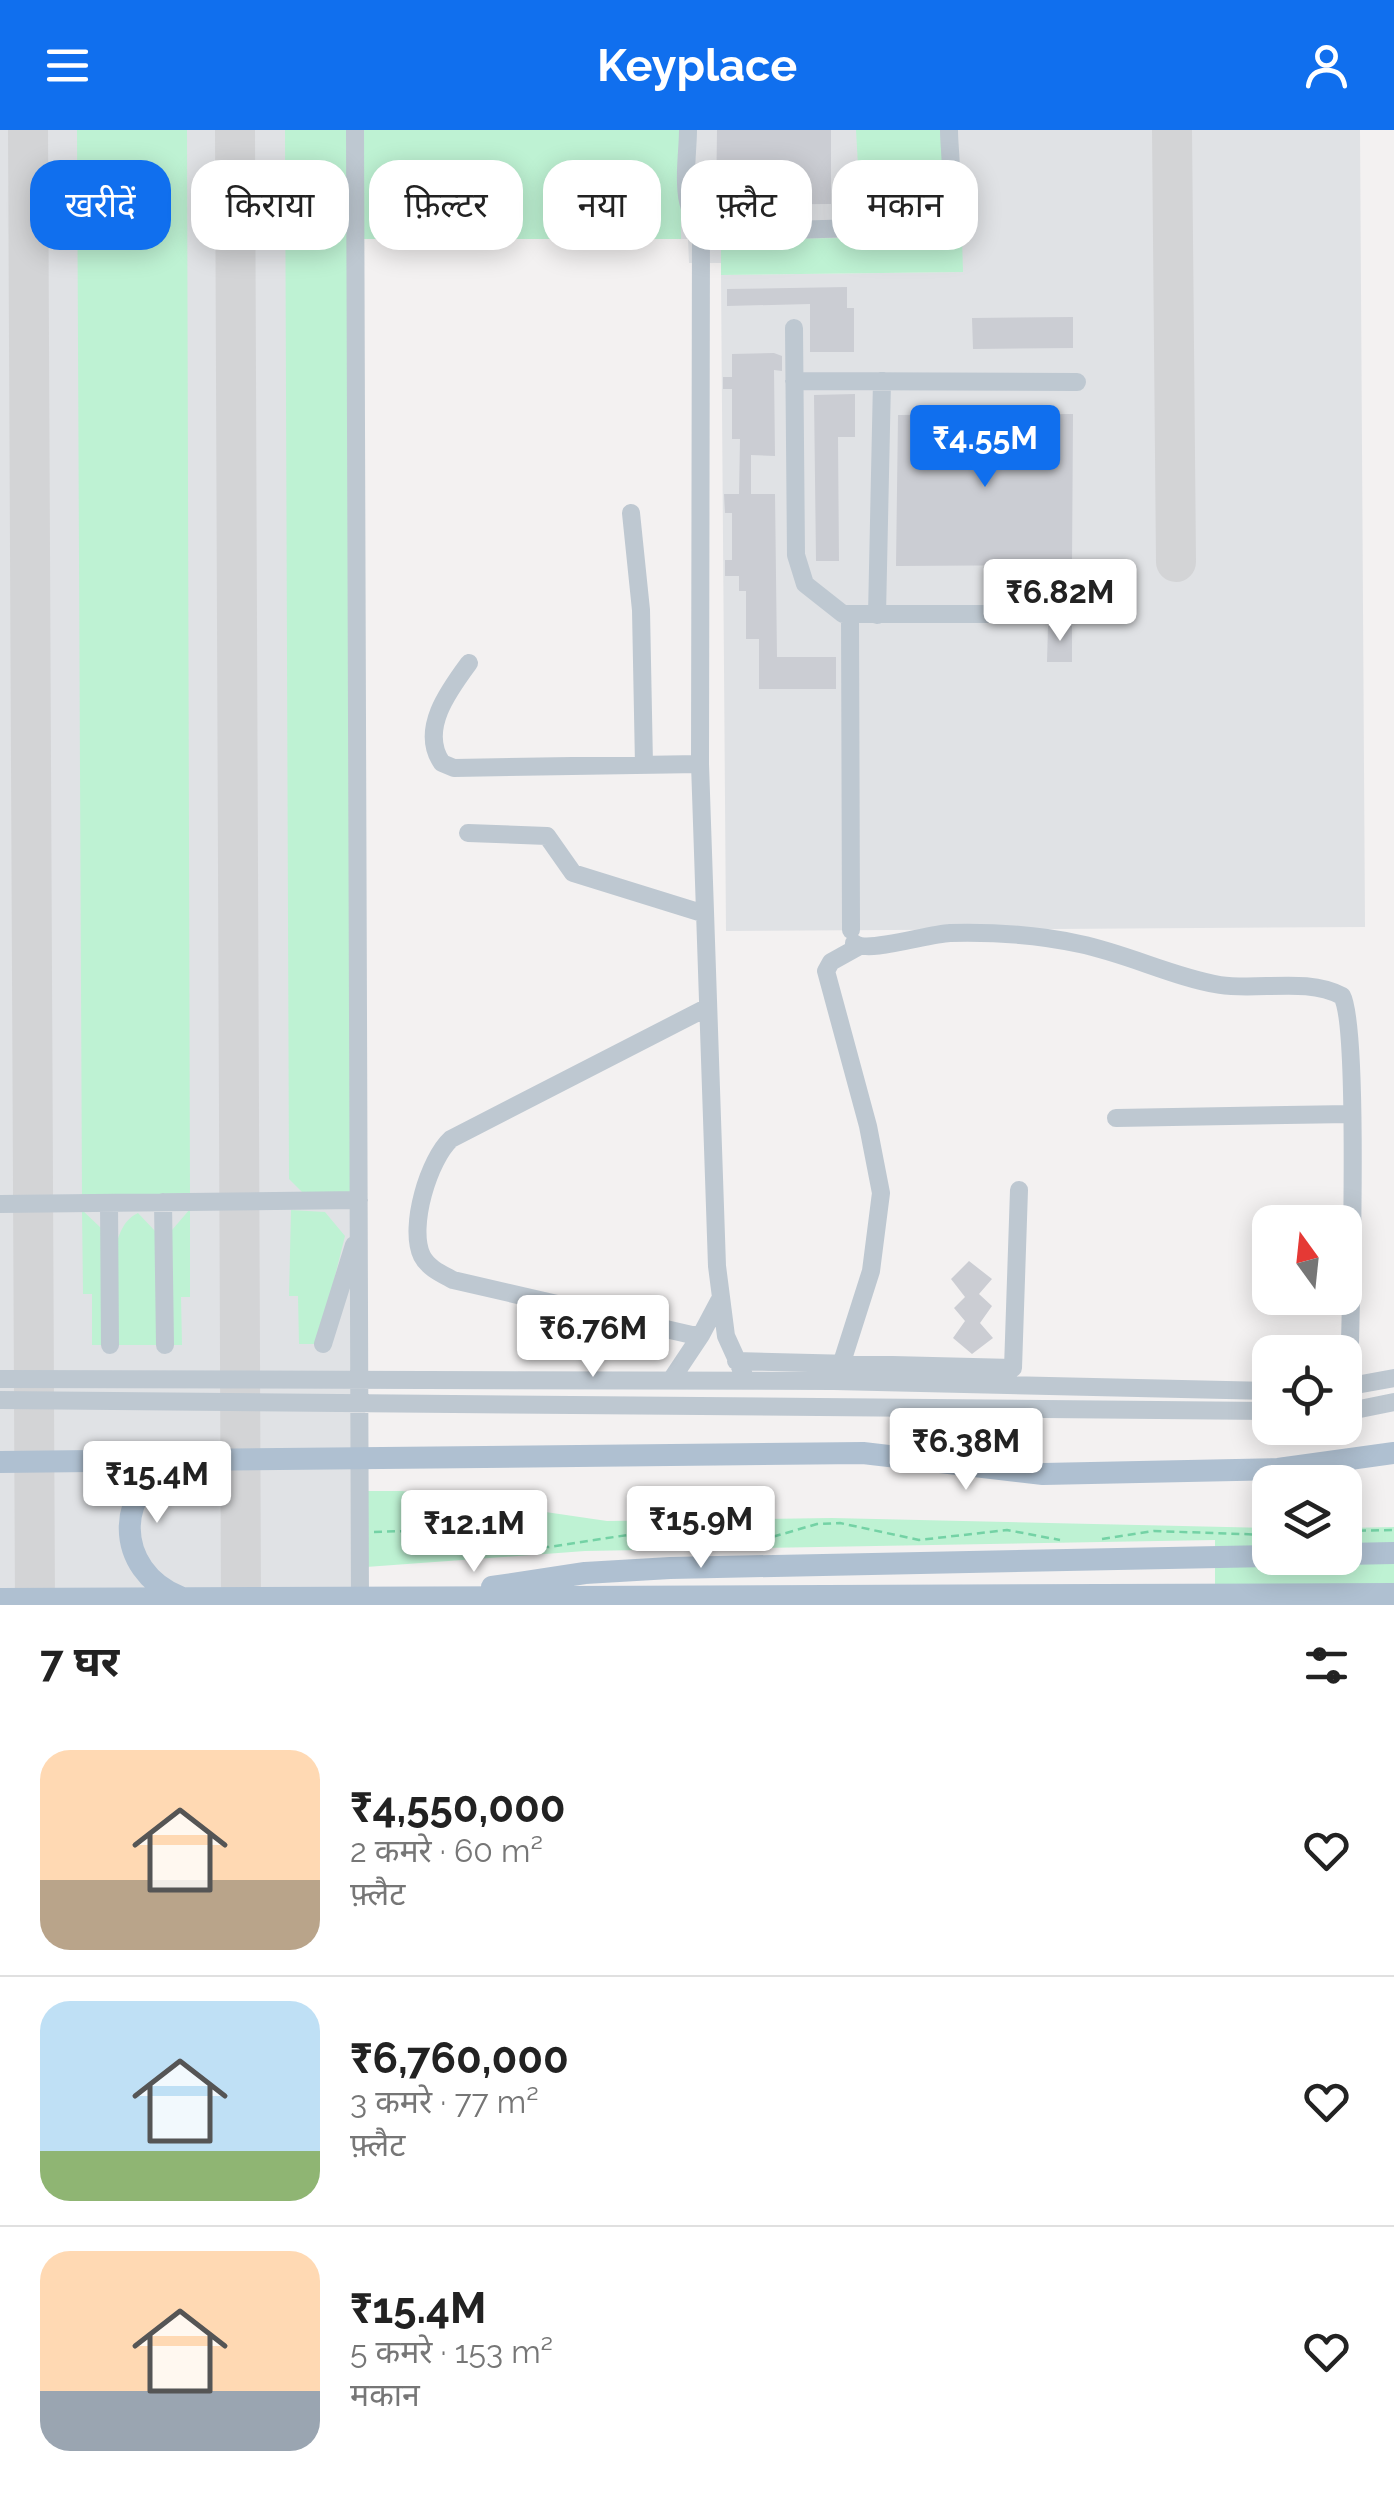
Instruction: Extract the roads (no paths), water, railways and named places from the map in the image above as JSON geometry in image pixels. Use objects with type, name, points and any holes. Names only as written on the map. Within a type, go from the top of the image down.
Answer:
[{"type":"main road","points":[[0,1462],[863,1453],[1043,1474],[1278,1469],[1394,1453]]},
{"type":"main road","points":[[183,1598],[163,1590],[139,1568],[130,1522],[134,1502],[149,1477],[188,1458]]},
{"type":"main road","points":[[1362,1553],[1394,1552]]},
{"type":"main road","points":[[434,1597],[634,1569],[1252,1557]]},
{"type":"main road","points":[[0,1600],[434,1597],[969,1601],[1394,1594]]},
{"type":"main road","points":[[434,1597],[509,1605]]},
{"type":"street","points":[[355,130],[360,1605]]},
{"type":"street","points":[[688,130],[689,160]]},
{"type":"street","points":[[812,229],[928,226],[938,221],[948,206],[949,130]]},
{"type":"street","points":[[701,250],[700,764],[708,1007],[720,1301],[736,1361],[746,1380]]},
{"type":"street","points":[[794,328],[796,567],[805,584],[830,608],[850,615],[1073,614]]},
{"type":"street","points":[[794,381],[1077,382]]},
{"type":"street","points":[[877,615],[882,382]]},
{"type":"street","points":[[631,513],[641,610],[644,764]]},
{"type":"street","points":[[842,1362],[871,1271],[881,1205],[868,1126],[826,971],[854,940],[850,615]]},
{"type":"street","points":[[469,663],[442,703],[434,740],[442,763],[454,768],[700,764]]},
{"type":"street","points":[[468,833],[547,836],[574,874],[706,914]]},
{"type":"street","points":[[854,940],[870,948],[912,936],[1001,936],[1078,943],[1225,986],[1335,992],[1346,1002],[1349,1016],[1350,1335]]},
{"type":"street","points":[[700,1335],[453,1280],[423,1260],[418,1229],[429,1168],[436,1152],[451,1139],[708,1007]]},
{"type":"street","points":[[1116,1118],[1350,1114]]},
{"type":"street","points":[[736,1361],[1014,1368],[1019,1190]]},
{"type":"street","points":[[0,1204],[359,1200]]},
{"type":"street","points":[[163,1202],[164,1344]]},
{"type":"street","points":[[109,1203],[110,1345]]},
{"type":"street","points":[[323,1344],[360,1229]]},
{"type":"street","points":[[671,1380],[720,1301]]},
{"type":"street","points":[[1362,1384],[1394,1378]]},
{"type":"street","points":[[0,1379],[746,1380],[1252,1391]]},
{"type":"street","points":[[0,1400],[1252,1412]]},
{"type":"street","points":[[1362,1409],[1394,1402]]}]
